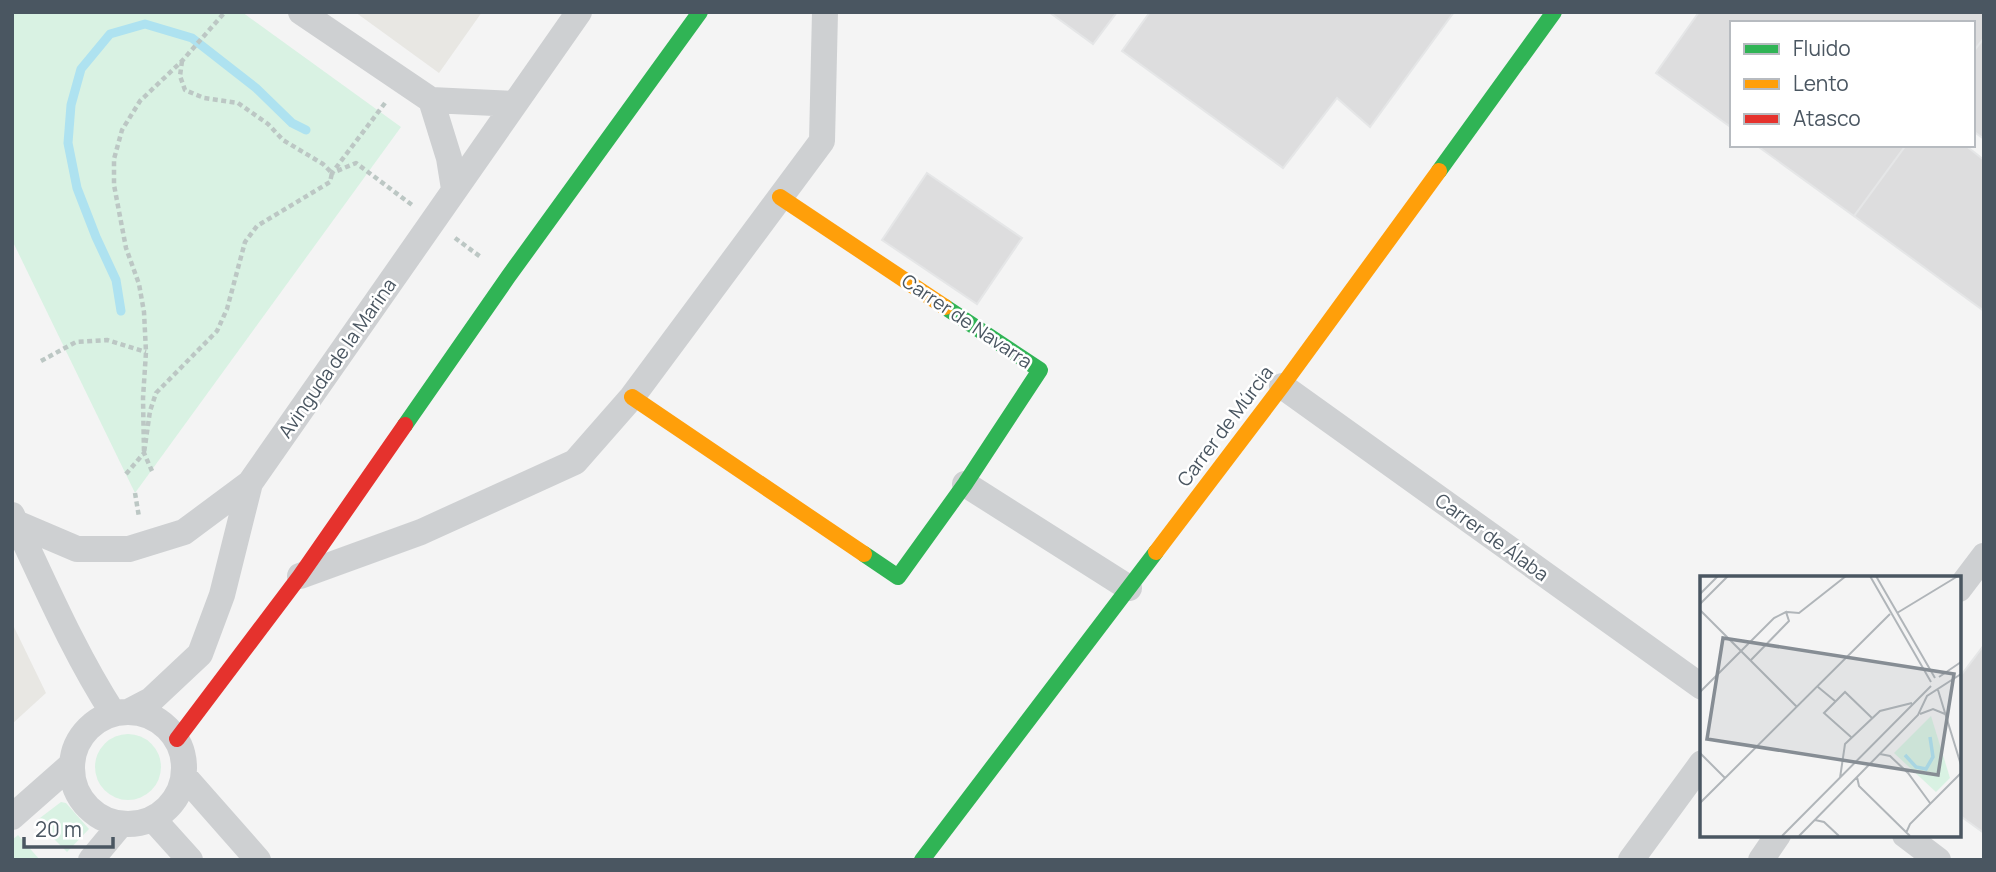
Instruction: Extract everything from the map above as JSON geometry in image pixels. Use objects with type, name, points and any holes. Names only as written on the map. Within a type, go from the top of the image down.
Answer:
[{"type":"street","points":[[301,12],[431,100],[514,104]]},
{"type":"street","name":"Avinguda de la Marina","points":[[121,712],[151,700],[200,654],[222,595],[250,483],[579,12]]},
{"type":"street","points":[[177,739],[300,576],[508,277],[700,12]]},
{"type":"street","points":[[300,576],[421,532],[575,462],[632,397],[822,141],[825,12]]},
{"type":"street","name":"Carrer de Múrcia","points":[[922,860],[1282,386],[1554,12]]},
{"type":"street","points":[[431,100],[449,158],[454,189]]},
{"type":"street","name":"Carrer de Navarra","points":[[632,397],[898,577],[965,484],[1040,370],[780,197]]},
{"type":"street","name":"Carrer de Álaba","points":[[1282,386],[1700,686]]},
{"type":"street","points":[[14,519],[77,549],[129,549],[184,532],[250,483]]},
{"type":"street","points":[[965,484],[1129,587]]},
{"type":"street","points":[[14,519],[97,690],[121,712],[157,719],[177,739],[184,757],[184,776],[174,801],[153,819],[137,824],[105,820],[90,811],[79,798],[73,782],[71,765],[77,743],[92,724],[121,712]]},
{"type":"street","points":[[1961,586],[1984,556]]},
{"type":"street","points":[[12,817],[71,765]]},
{"type":"street","points":[[1631,860],[1700,766]]},
{"type":"street","points":[[184,776],[258,860]]},
{"type":"street","points":[[153,819],[190,860]]},
{"type":"street","points":[[91,860],[121,824]]},
{"type":"street","points":[[1761,860],[1778,837]]},
{"type":"street","points":[[1909,837],[1938,860]]},
{"type":"path","points":[[152,471],[144,453],[144,312],[139,284],[122,229],[114,186],[114,159],[122,130],[140,101],[182,61],[225,12]]},
{"type":"path","points":[[182,61],[180,76],[186,90],[204,98],[238,103],[268,124],[284,140],[323,164],[332,173]]},
{"type":"path","points":[[126,474],[144,453],[150,411],[156,393],[216,331],[227,309],[245,242],[257,226],[330,182],[332,173],[380,111],[400,79]]},
{"type":"path","points":[[332,173],[356,163],[369,172]]},
{"type":"path","points":[[41,360],[76,342],[107,341],[146,352]]},
{"type":"shaded area","points":[[355,12],[482,12],[439,73]]},
{"type":"shaded area","points":[[12,623],[46,693],[12,724]]},
{"type":"green space","points":[[12,12],[242,12],[401,127],[135,493],[12,240]]},
{"type":"green space","points":[[121,734],[135,734],[147,739],[156,748],[161,767],[159,780],[152,791],[135,800],[121,800],[109,795],[100,786],[95,774],[95,760],[100,748],[109,739]]},
{"type":"green space","points":[[61,802],[66,803],[89,829],[67,852],[36,821]]},
{"type":"green space","points":[[18,835],[40,860],[12,860],[12,840]]},
{"type":"building","points":[[1049,12],[1117,12],[1093,44]]},
{"type":"building","points":[[1150,12],[1454,12],[1370,127],[1337,98],[1283,168],[1122,51]]},
{"type":"building","points":[[1699,12],[1984,12],[1984,38],[1975,49],[1975,21],[1730,21],[1730,127],[1656,73]]},
{"type":"building","points":[[1984,38],[1984,139],[1975,132],[1975,49]]},
{"type":"building","points":[[1759,147],[1905,147],[1854,216]]},
{"type":"building","points":[[1905,147],[1968,147],[1984,160],[1984,311],[1854,216]]},
{"type":"building","points":[[927,173],[1022,238],[977,304],[882,240]]},
{"type":"building","points":[[1984,645],[1984,833],[1961,816],[1961,675]]},
{"type":"waterway","points":[[121,311],[116,280],[77,188],[68,143],[71,105],[81,69],[110,34],[145,24],[192,38],[256,88],[292,123],[306,130]]},
{"type":"traffic: fast","points":[[405,425],[508,277],[700,12]]},
{"type":"traffic: fast","points":[[1439,171],[1554,12]]},
{"type":"traffic: fast","points":[[864,554],[898,577],[965,484],[1040,370],[945,307]]},
{"type":"traffic: fast","points":[[922,860],[1156,552]]},
{"type":"traffic: slow","points":[[1156,552],[1282,386],[1439,171]]},
{"type":"traffic: slow","points":[[780,197],[945,307]]},
{"type":"traffic: slow","points":[[632,397],[864,554]]},
{"type":"traffic: jam","points":[[177,739],[300,576],[405,425]]}]
